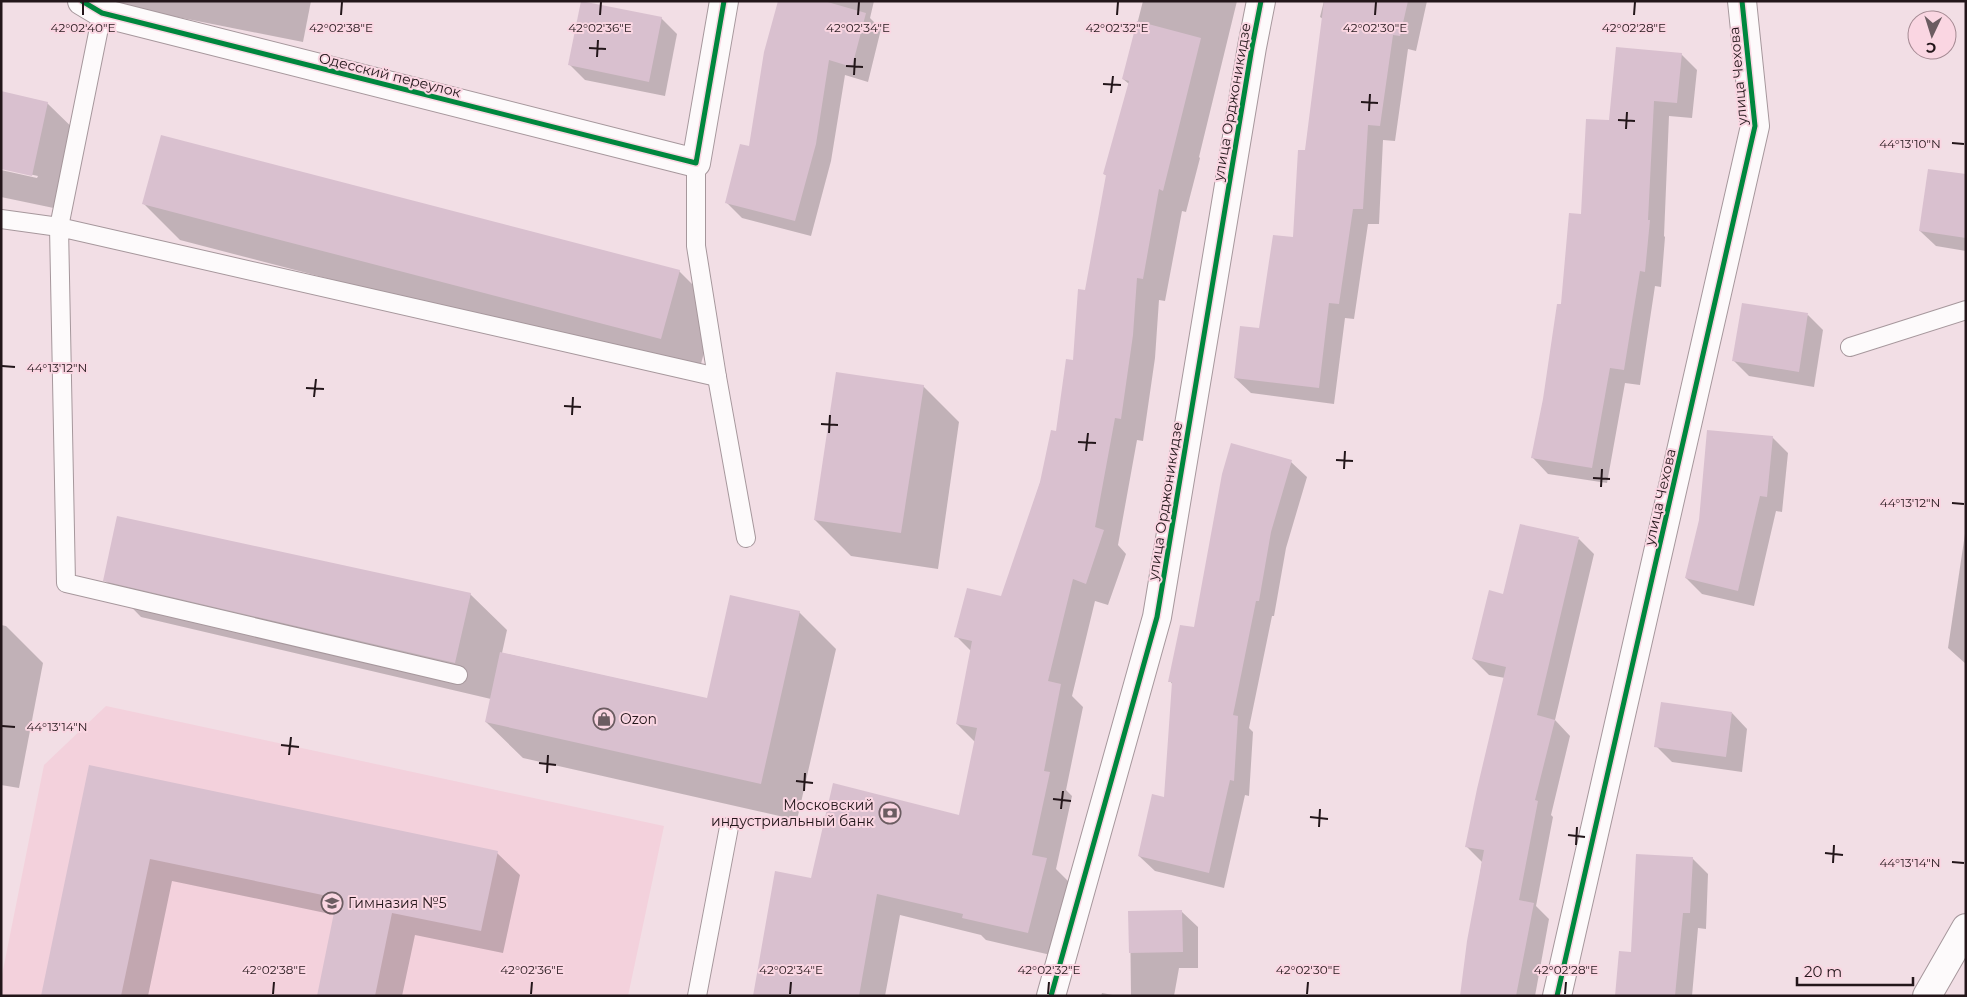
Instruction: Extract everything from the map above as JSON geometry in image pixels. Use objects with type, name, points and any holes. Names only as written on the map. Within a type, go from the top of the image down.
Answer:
[{"type":"street","points":[[696,163],[724,1]]},
{"type":"street","name":"улица Орджоникидзе","points":[[1051,996],[1157,617],[1261,1]]},
{"type":"street","name":"улица Чехова","points":[[1557,996],[1755,126],[1742,1]]},
{"type":"street","name":"Одесский переулок","points":[[92,7],[696,163]]},
{"type":"street","points":[[1927,996],[1966,928]]},
{"type":"lane","points":[[92,7],[59,227],[66,583],[458,674]]},
{"type":"lane","points":[[696,163],[696,246],[746,538]]},
{"type":"lane","points":[[1,219],[59,227],[717,377]]},
{"type":"lane","points":[[1850,347],[1966,310]]},
{"type":"lane","points":[[697,996],[729,827]]},
{"type":"shaded area","name":"Гимназия №5","points":[[106,706],[664,826],[628,996],[1,996],[1,980],[44,765]]},
{"type":"building","points":[[581,1],[662,17],[649,82],[568,65]]},
{"type":"building","points":[[778,1],[824,1],[866,13],[852,67],[829,60],[816,144],[795,221],[725,203],[740,144],[749,146],[764,52]]},
{"type":"building","points":[[1324,1],[1408,1],[1400,36],[1393,35],[1380,126],[1368,125],[1363,209],[1353,209],[1339,304],[1329,303],[1319,388],[1234,378],[1240,326],[1259,328],[1273,235],[1293,237],[1298,150],[1305,150]]},
{"type":"building","points":[[1137,21],[1201,38],[1163,191],[1159,189],[1143,279],[1137,278],[1133,335],[1121,419],[1115,418],[1095,527],[1104,530],[1086,584],[1073,579],[1048,681],[1061,684],[1044,771],[1050,772],[1032,855],[1047,858],[1028,933],[962,918],[963,914],[877,894],[859,996],[753,996],[775,871],[811,878],[833,783],[959,815],[977,728],[956,724],[972,641],[954,637],[967,588],[1001,596],[1040,482],[1051,430],[1056,431],[1066,359],[1073,360],[1078,289],[1085,290],[1106,175],[1103,174],[1129,81],[1122,79]]},
{"type":"building","points":[[1616,47],[1682,53],[1677,103],[1654,101],[1648,220],[1650,220],[1645,272],[1640,271],[1624,370],[1610,368],[1592,468],[1531,458],[1543,399],[1557,304],[1561,304],[1569,213],[1581,214],[1586,119],[1609,120]]},
{"type":"building","points":[[1,91],[48,102],[32,176],[1,169]]},
{"type":"building","points":[[161,135],[680,270],[661,339],[142,204]]},
{"type":"building","points":[[1928,169],[1966,174],[1966,238],[1919,231]]},
{"type":"building","points":[[1742,303],[1808,313],[1799,372],[1732,361]]},
{"type":"building","points":[[836,372],[924,385],[901,533],[814,520]]},
{"type":"building","points":[[1707,430],[1773,436],[1767,497],[1760,496],[1738,591],[1685,578],[1699,520]]},
{"type":"building","points":[[1231,443],[1292,460],[1271,532],[1259,601],[1256,601],[1233,715],[1238,716],[1234,781],[1230,780],[1209,873],[1138,856],[1152,794],[1164,797],[1172,682],[1168,682],[1180,625],[1194,627],[1222,474]]},
{"type":"building","points":[[117,516],[471,593],[455,663],[103,581]]},
{"type":"building","points":[[1520,524],[1579,537],[1537,715],[1555,720],[1535,800],[1538,801],[1519,900],[1534,903],[1516,996],[1460,996],[1467,941],[1484,850],[1465,847],[1506,667],[1472,659],[1489,590],[1503,594]]},
{"type":"building","points":[[730,595],[800,611],[761,784],[485,722],[500,652],[707,698]]},
{"type":"building","points":[[1661,702],[1732,712],[1726,757],[1654,747]]},
{"type":"building","points":[[89,765],[498,851],[481,931],[392,913],[375,996],[317,996],[337,898],[150,859],[121,996],[41,996]]},
{"type":"building","points":[[1636,854],[1693,857],[1690,913],[1683,913],[1675,996],[1615,996],[1619,951],[1631,952]]},
{"type":"building","points":[[1182,910],[1183,952],[1129,953],[1128,911]]},
{"type":"cycle path","points":[[82,1],[102,13],[696,163],[724,1]]},
{"type":"cycle path","points":[[1051,996],[1157,617],[1261,1]]},
{"type":"cycle path","points":[[1557,996],[1755,126],[1742,1]]},
{"type":"place","name":"Ozon","points":[[604,719]]},
{"type":"place","name":"Московский индустриальный банк","points":[[890,813]]},
{"type":"place","name":"Гимназия №5","points":[[332,903]]}]
